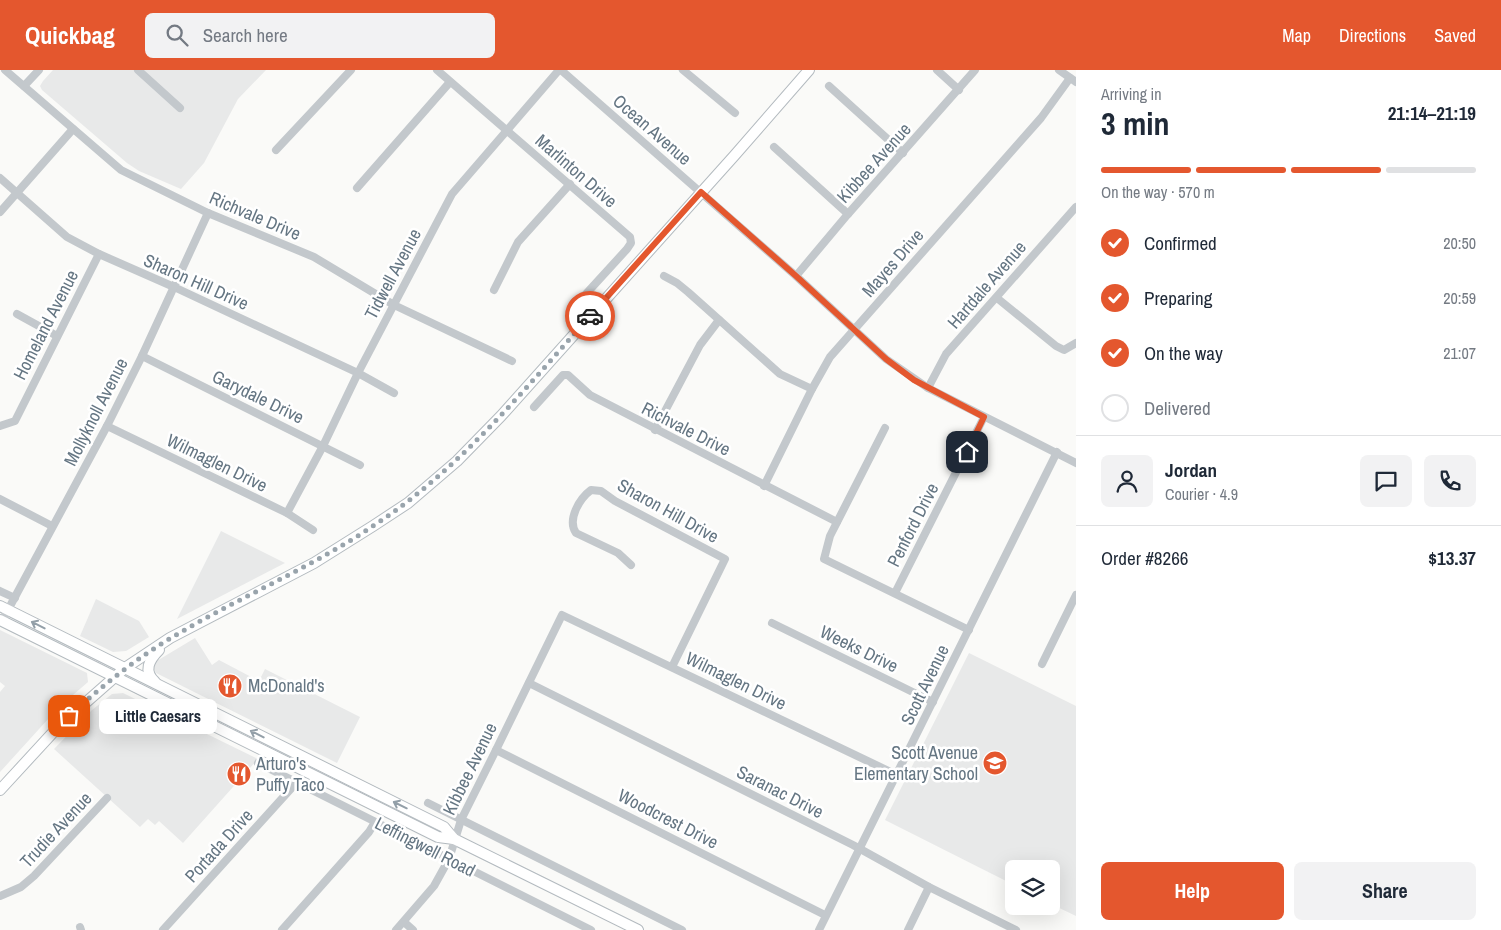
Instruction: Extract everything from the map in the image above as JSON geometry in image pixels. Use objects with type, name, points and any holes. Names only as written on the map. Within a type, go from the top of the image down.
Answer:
[{"type":"main road","points":[[0,790],[58,727],[125,668],[170,638],[314,562],[373,526],[415,497],[457,461],[496,422],[808,70]]},
{"type":"main road","name":"Leffingwell Road","points":[[4,608],[444,827],[454,839]]},
{"type":"main road","name":"Leffingwell Road","points":[[1,620],[438,837],[454,839],[638,930]]},
{"type":"main road","points":[[160,686],[150,676],[149,664],[170,638]]},
{"type":"street","name":"Richvale Drive","points":[[5,70],[121,170],[208,213],[314,257],[394,305],[512,362]]},
{"type":"street","points":[[24,86],[39,70]]},
{"type":"street","points":[[138,70],[180,108]]},
{"type":"street","points":[[276,150],[351,70]]},
{"type":"street","name":"Marlinton Drive","points":[[437,70],[630,237],[631,243],[627,249],[585,295],[574,302]]},
{"type":"street","name":"Tidwell Avenue","points":[[287,514],[323,446],[358,373],[452,194],[560,70]]},
{"type":"street","name":"Ocean Avenue","points":[[560,70],[796,276],[886,359],[928,388],[1076,463]]},
{"type":"street","points":[[683,70],[735,113]]},
{"type":"street","points":[[937,70],[959,90]]},
{"type":"street","name":"Kibbee Avenue","points":[[796,276],[848,214],[976,70]]},
{"type":"street","points":[[1059,70],[1073,80]]},
{"type":"street","name":"Mayes Drive","points":[[764,486],[830,357],[1073,80]]},
{"type":"street","points":[[357,188],[450,82]]},
{"type":"street","points":[[829,86],[903,153]]},
{"type":"street","points":[[0,212],[73,130]]},
{"type":"street","points":[[774,147],[848,214]]},
{"type":"street","name":"Sharon Hill Drive","points":[[0,178],[68,238],[98,254],[174,287],[358,373],[394,393]]},
{"type":"street","points":[[494,290],[518,242],[570,184]]},
{"type":"street","name":"Hartdale Avenue","points":[[928,388],[946,354],[1076,207]]},
{"type":"street","name":"Mollyknoll Avenue","points":[[1,620],[4,608],[15,598],[107,426],[142,356],[208,213]]},
{"type":"street","name":"Homeland Avenue","points":[[0,426],[15,421],[98,254]]},
{"type":"street","points":[[664,276],[677,284],[780,374],[812,390]]},
{"type":"street","points":[[997,298],[1056,346],[1064,350],[1076,343]]},
{"type":"street","points":[[17,314],[57,336]]},
{"type":"street","points":[[655,430],[700,345],[719,320]]},
{"type":"street","name":"Garydale Drive","points":[[142,356],[360,465]]},
{"type":"street","name":"Richvale Drive","points":[[534,407],[558,379],[563,375],[568,375],[590,395],[837,522]]},
{"type":"street","name":"Penford Drive","points":[[895,593],[984,417]]},
{"type":"street","name":"Wilmaglen Drive","points":[[107,426],[287,514],[313,530]]},
{"type":"street","points":[[884,428],[830,536],[824,559],[969,630]]},
{"type":"street","name":"Scott Avenue","points":[[819,930],[1057,452]]},
{"type":"street","name":"Sharon Hill Drive","points":[[631,565],[618,553],[576,533],[572,527],[572,520],[584,495],[591,490],[601,491],[615,501],[725,559],[672,667]]},
{"type":"street","points":[[0,499],[52,526]]},
{"type":"street","points":[[0,591],[15,598]]},
{"type":"street","points":[[1042,664],[1076,595]]},
{"type":"street","name":"Kibbee Avenue","points":[[396,930],[434,886],[448,858],[461,820],[562,615]]},
{"type":"street","name":"Wilmaglen Drive","points":[[562,615],[897,775]]},
{"type":"street","name":"Weeks Drive","points":[[772,622],[934,702]]},
{"type":"street","name":"Saranac Drive","points":[[529,683],[859,848],[929,887],[1016,930]]},
{"type":"street","name":"Woodcrest Drive","points":[[496,750],[825,915]]},
{"type":"street","name":"Leffingwell Road","points":[[258,763],[591,930]]},
{"type":"street","name":"Portada Drive","points":[[163,930],[297,782]]},
{"type":"street","name":"Trudie Avenue","points":[[0,896],[21,887],[34,876],[106,798]]},
{"type":"street","points":[[428,803],[682,930]]},
{"type":"street","points":[[282,930],[369,832],[375,822]]},
{"type":"street","points":[[908,930],[929,887]]},
{"type":"street","points":[[994,930],[998,921]]},
{"type":"street","points":[[404,922],[413,930]]},
{"type":"shaded area","points":[[53,70],[266,70],[238,99],[204,163],[181,189],[139,171],[127,163],[42,90],[40,86]]},
{"type":"shaded area","points":[[221,531],[285,563],[177,619]]},
{"type":"shaded area","points":[[96,599],[139,621],[149,637],[126,651],[113,652],[80,636]]},
{"type":"shaded area","points":[[0,630],[87,673],[88,682],[59,707],[0,772],[0,692],[5,686],[0,682]]},
{"type":"shaded area","points":[[195,638],[212,665],[219,660],[259,681],[265,669],[360,717],[337,763],[156,673],[153,668],[155,662]]},
{"type":"shaded area","name":"Scott Avenue Elementary School","points":[[969,653],[1076,706],[1076,916],[1060,908],[1060,860],[1005,860],[1005,880],[885,820]]},
{"type":"shaded area","points":[[123,693],[258,759],[183,843],[159,821],[155,825],[148,819],[140,827],[54,749],[92,710],[112,694]]},
{"type":"way so far","points":[[69,716],[125,668],[170,638],[314,562],[408,502],[457,461],[496,422],[590,316]]},
{"type":"place","name":"McDonald's","points":[[230,686]]},
{"type":"place","name":"Little Caesars","points":[[69,716]]},
{"type":"place","name":"Scott Avenue Elementary School","points":[[995,763]]},
{"type":"place","name":"Arturo's Puffy Taco","points":[[239,774]]},
{"type":"route","points":[[590,316],[701,192],[886,359],[914,380],[984,417],[967,452]]}]
